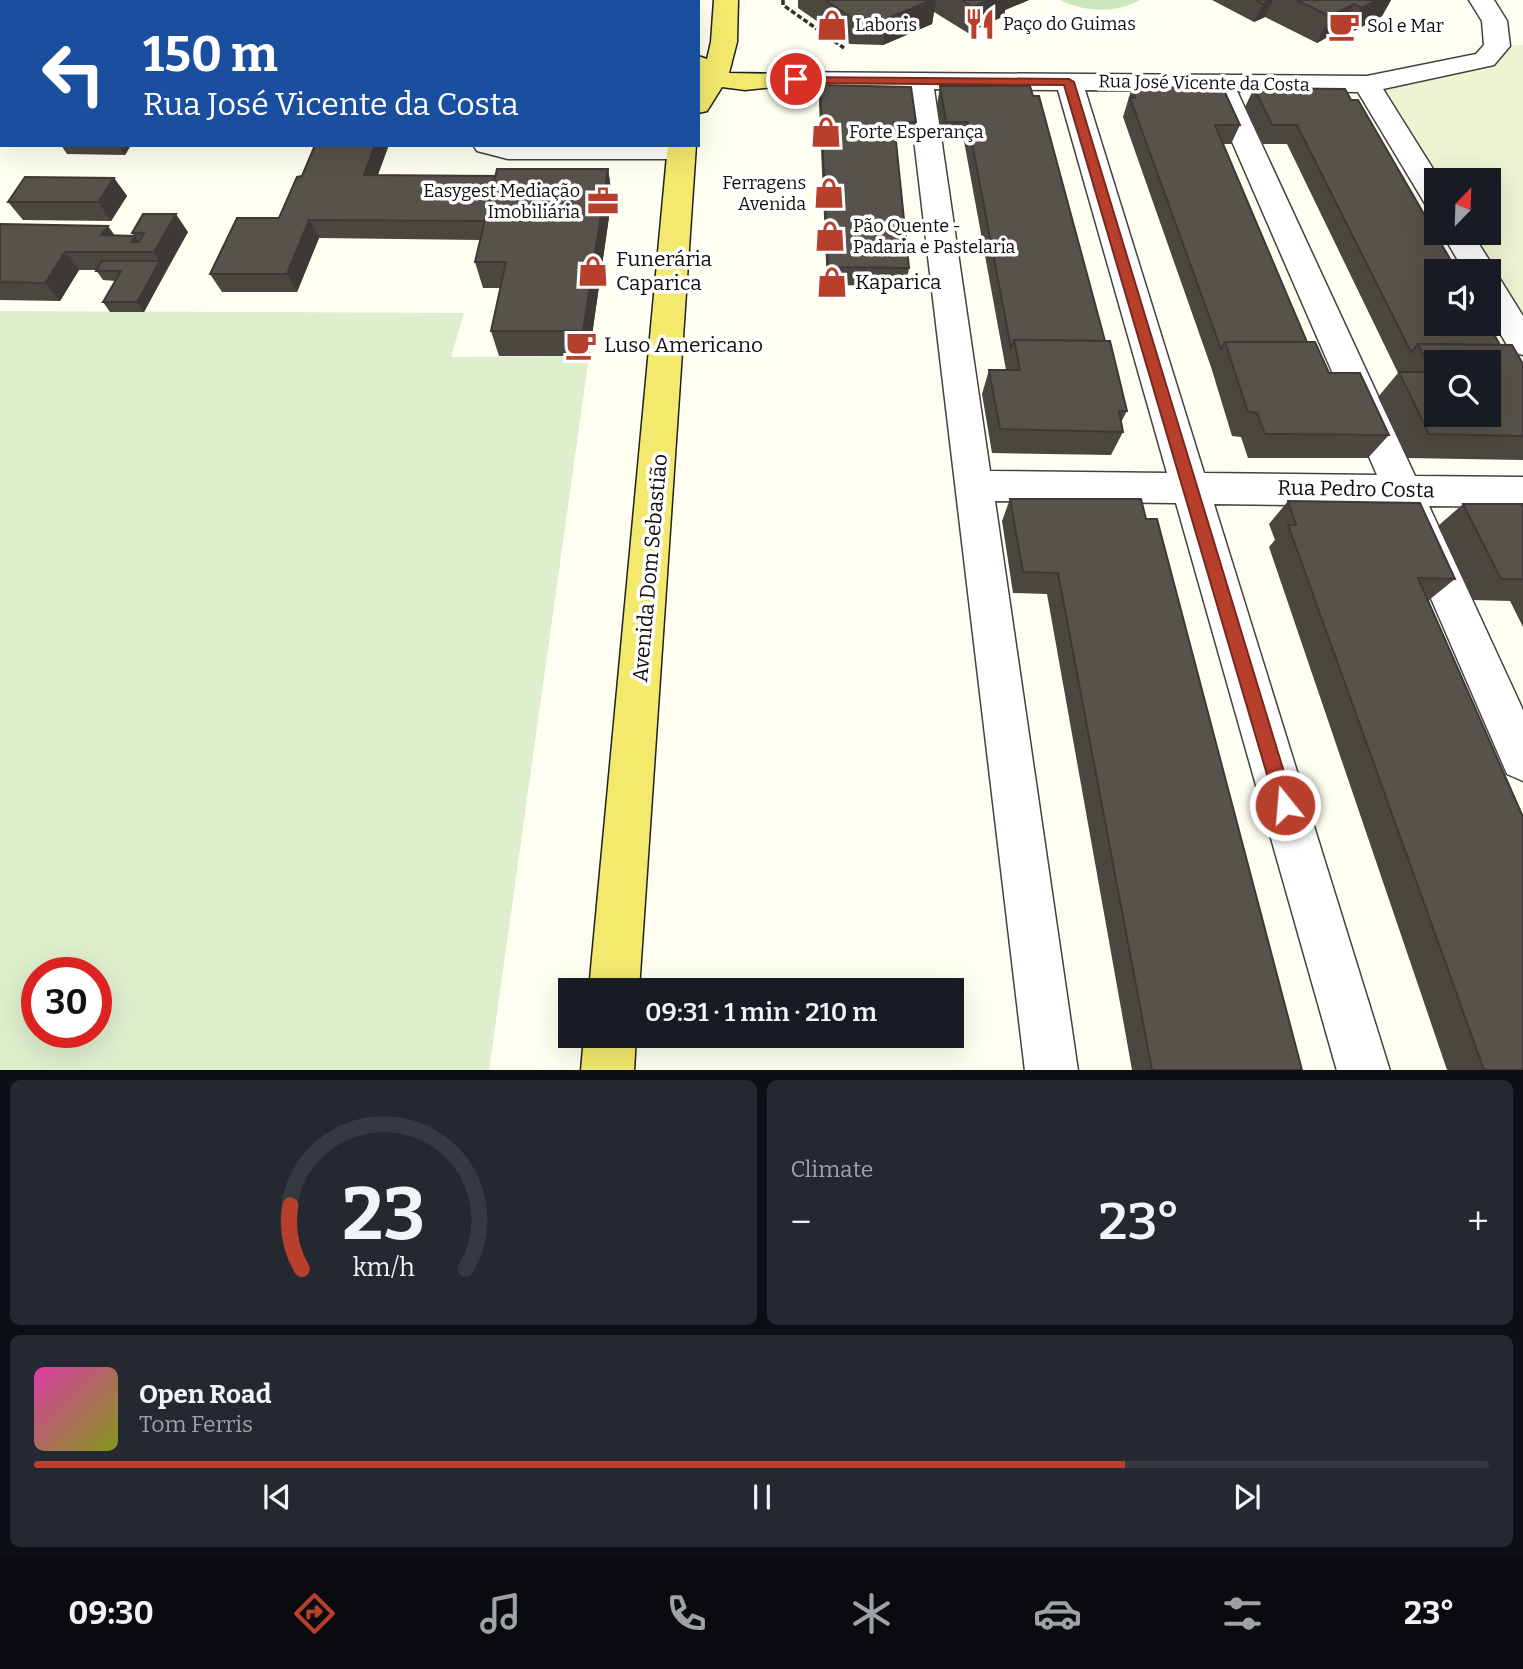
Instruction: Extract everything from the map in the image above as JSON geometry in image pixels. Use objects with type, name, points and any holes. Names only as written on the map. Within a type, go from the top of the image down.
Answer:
[{"type":"main road","points":[[726,0],[724,42],[730,55],[740,63],[786,80]]},
{"type":"main road","points":[[700,98],[707,70],[724,42]]},
{"type":"main road","points":[[707,70],[746,82],[786,80]]},
{"type":"main road","name":"Avenida Dom Sebastião","points":[[615,978],[682,148]]},
{"type":"main road","points":[[607,1070],[609,1048]]},
{"type":"street","points":[[1481,0],[1490,9],[1497,28],[1510,46]]},
{"type":"street","name":"Rua José Vicente da Costa","points":[[786,80],[1367,84],[1485,60],[1510,46]]},
{"type":"street","points":[[920,80],[1052,1070]]},
{"type":"street","points":[[1069,82],[1364,1070]]},
{"type":"street","points":[[1220,83],[1523,759]]},
{"type":"street","points":[[1367,84],[1424,178]]},
{"type":"street","points":[[495,147],[508,150],[682,148]]},
{"type":"street","points":[[1501,307],[1523,343]]},
{"type":"street","name":"Rua Pedro Costa","points":[[973,485],[1523,492]]},
{"type":"path","points":[[783,0],[783,5],[847,49],[831,68],[796,68],[786,80]]},
{"type":"green space","points":[[1060,0],[1140,0],[1120,8],[1100,10],[1079,7]]},
{"type":"green space","points":[[1523,45],[1523,345],[1501,297],[1501,259],[1472,259],[1463,245],[1502,245],[1502,168],[1428,168],[1366,84],[1484,59],[1496,46]]},
{"type":"green space","points":[[0,311],[464,313],[451,357],[589,356],[489,1070],[0,1070]]},
{"type":"building","points":[[825,0],[932,0],[886,19],[852,18]]},
{"type":"building","points":[[962,0],[988,0],[973,7]]},
{"type":"building","points":[[1296,0],[1377,0],[1362,8],[1354,4],[1330,16]]},
{"type":"building","points":[[820,85],[911,87],[916,122],[894,122],[909,268],[828,267]]},
{"type":"building","points":[[940,86],[1030,86],[1033,96],[1039,96],[1105,341],[1014,340],[1011,348],[968,122],[946,122]]},
{"type":"building","points":[[1132,87],[1223,88],[1240,125],[1215,125],[1307,342],[1225,342],[1221,349],[1130,98],[1135,98]]},
{"type":"building","points":[[1254,88],[1345,89],[1351,100],[1358,100],[1424,214],[1424,245],[1442,245],[1450,259],[1424,259],[1424,336],[1495,336],[1500,345],[1418,344],[1411,352],[1297,125],[1272,125]]},
{"type":"building","points":[[314,147],[374,147],[364,175],[496,176],[485,221],[309,220],[287,274],[210,274],[237,218],[279,218],[297,177],[302,176]]},
{"type":"building","points":[[497,169],[608,169],[583,331],[491,331],[506,262],[475,262]]},
{"type":"building","points":[[25,177],[114,178],[98,202],[8,202]]},
{"type":"building","points":[[143,214],[176,214],[154,252],[65,252],[45,283],[0,282],[0,224],[108,226],[101,235],[135,236],[131,242],[139,242],[144,233],[132,233]]},
{"type":"building","points":[[102,261],[160,261],[137,302],[103,302],[121,271],[96,271]]},
{"type":"building","points":[[1014,340],[1110,341],[1127,411],[1119,411],[1123,432],[1000,429],[989,370],[1020,370]]},
{"type":"building","points":[[1225,342],[1315,342],[1329,373],[1360,373],[1389,435],[1265,434],[1257,413],[1248,412]]},
{"type":"building","points":[[1418,344],[1512,345],[1523,364],[1523,436],[1429,434],[1426,427],[1501,427],[1501,350],[1424,350],[1424,356]]},
{"type":"building","points":[[1399,372],[1424,372],[1424,424]]},
{"type":"building","points":[[1010,499],[1141,499],[1146,519],[1157,519],[1302,1070],[1152,1070],[1058,573],[1023,572]]},
{"type":"building","points":[[1288,501],[1420,503],[1455,579],[1418,578],[1523,817],[1523,1070],[1484,1070],[1288,525],[1296,525]]},
{"type":"building","points":[[1463,504],[1523,504],[1523,579],[1501,579]]},
{"type":"place","name":"Paço do Guimas","points":[[980,24]]},
{"type":"place","name":"Laboris","points":[[832,25]]},
{"type":"place","name":"Sol e Mar","points":[[1344,26]]},
{"type":"place","name":"Forte Esperança","points":[[826,132]]},
{"type":"place","name":"Ferragens Avenida","points":[[829,193]]},
{"type":"place","name":"Easygest Mediação Imobiliária","points":[[603,201]]},
{"type":"place","name":"Pão Quente - Padaria e Pastelaria","points":[[830,236]]},
{"type":"place","name":"Funerária Caparica","points":[[593,271]]},
{"type":"place","name":"Kaparica","points":[[832,282]]},
{"type":"place","name":"Luso Americano","points":[[581,345]]},
{"type":"route","points":[[796,79],[1069,82],[1285,805]]}]
